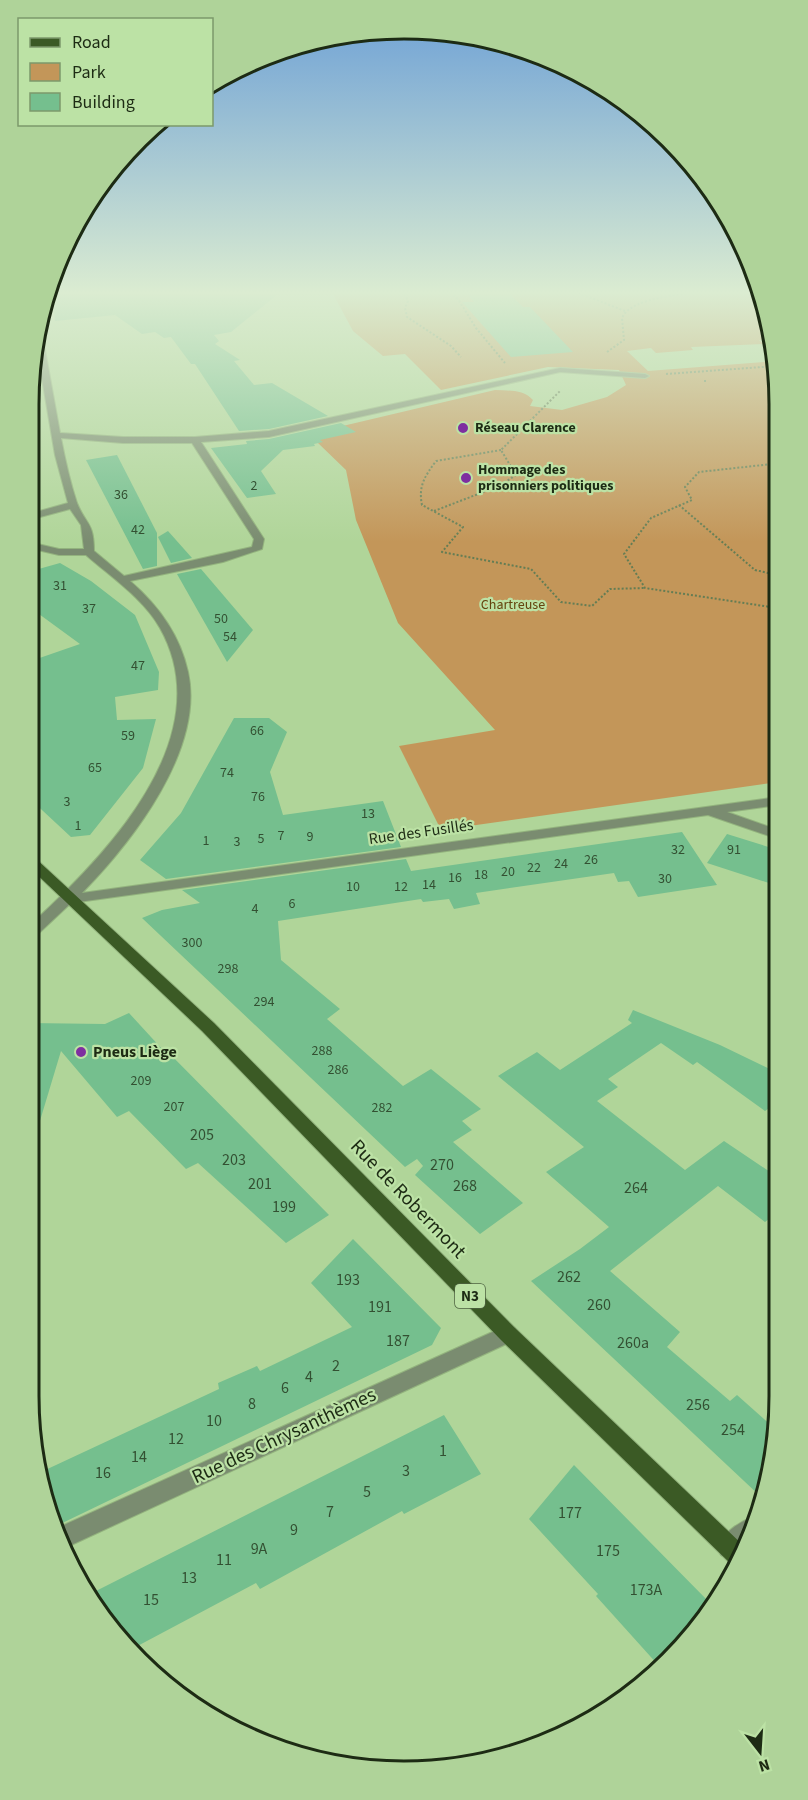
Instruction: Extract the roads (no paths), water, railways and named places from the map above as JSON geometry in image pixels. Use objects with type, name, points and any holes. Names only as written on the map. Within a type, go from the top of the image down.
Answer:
[{"type":"main road","name":"N3","points":[[39,870],[69,899]]},
{"type":"main road","name":"Rue de Robermont","points":[[69,899],[208,1027],[508,1334],[734,1552]]},
{"type":"street","points":[[46,374],[73,505],[86,525],[89,535],[89,552]]},
{"type":"street","points":[[57,435],[195,440],[269,434],[544,374]]},
{"type":"street","points":[[619,374],[645,376]]},
{"type":"street","points":[[120,580],[228,558],[257,549],[259,539],[195,440]]},
{"type":"street","points":[[39,515],[73,505]]},
{"type":"street","points":[[39,547],[59,552],[89,552],[151,606],[168,631],[183,675],[182,716],[172,756],[149,800],[122,838],[69,899],[39,925]]},
{"type":"street","name":"Rue des Fusillés","points":[[69,899],[769,802]]},
{"type":"street","points":[[710,811],[769,832]]},
{"type":"street","name":"Rue des Chrysanthèmes","points":[[67,1536],[508,1334]]},
{"type":"place","name":"Réseau Clarence","points":[[463,428]]},
{"type":"place","name":"Hommage des prisonniers politiques","points":[[466,478]]},
{"type":"place","name":"Pneus Liège","points":[[81,1052]]},
{"type":"park label","name":"Chartreuse","points":[[513,605]]}]
